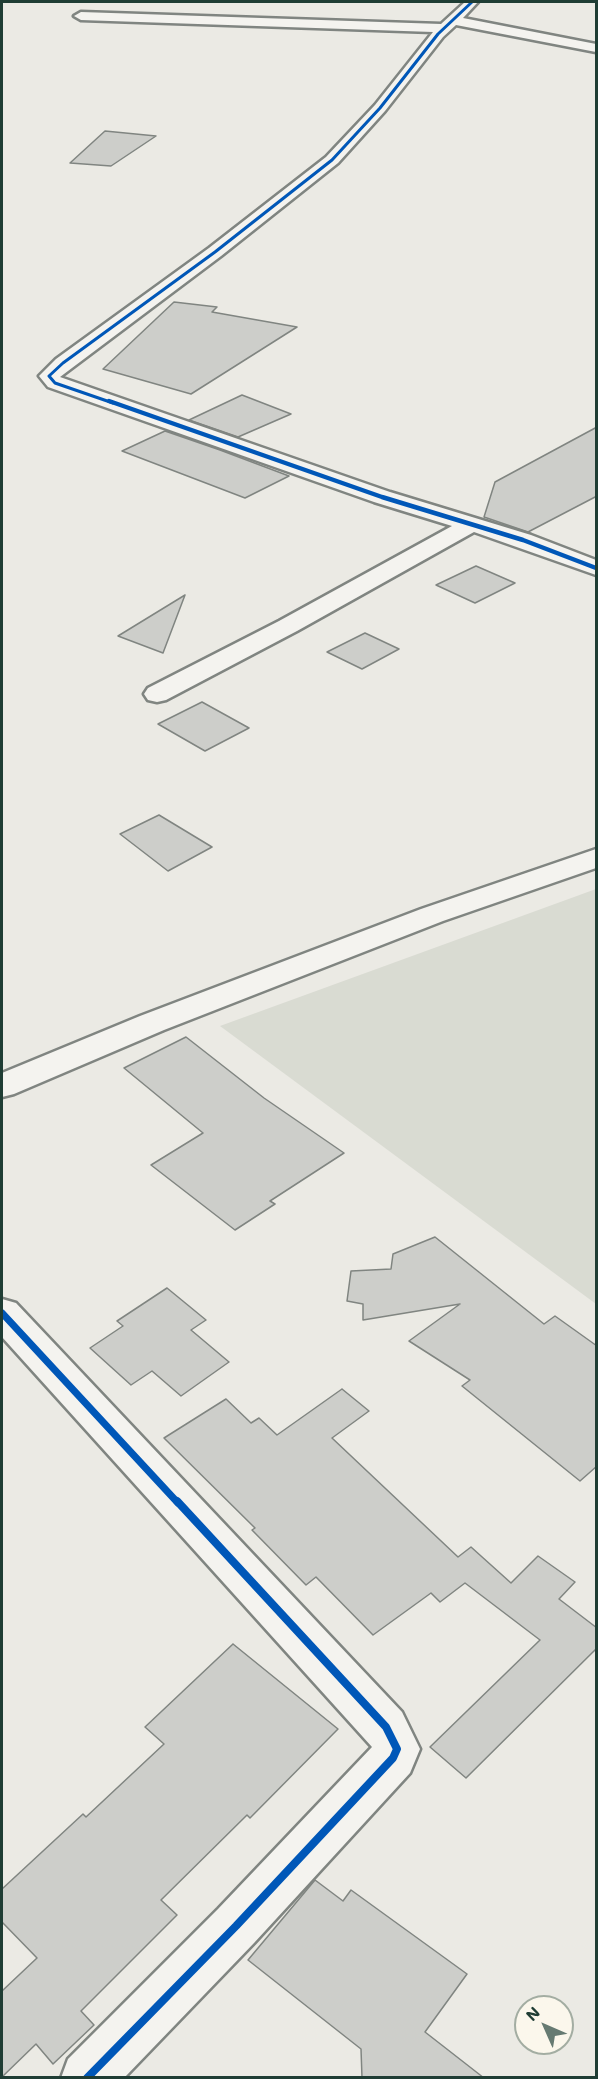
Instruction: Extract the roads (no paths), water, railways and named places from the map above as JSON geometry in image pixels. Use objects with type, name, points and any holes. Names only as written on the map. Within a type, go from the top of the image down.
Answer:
[{"type":"street","points":[[472,2],[448,24],[408,70],[380,108],[332,160],[215,252],[63,363],[49,376],[55,384],[240,446],[382,497],[523,540],[597,568]]},
{"type":"street","points":[[81,16],[448,24],[597,48]]},
{"type":"street","points":[[158,694],[470,525]]},
{"type":"street","points":[[2,1086],[152,1023],[398,928],[597,858]]},
{"type":"street","points":[[2,1313],[386,1727],[397,1749],[393,1758],[236,1926],[87,2078]]}]
